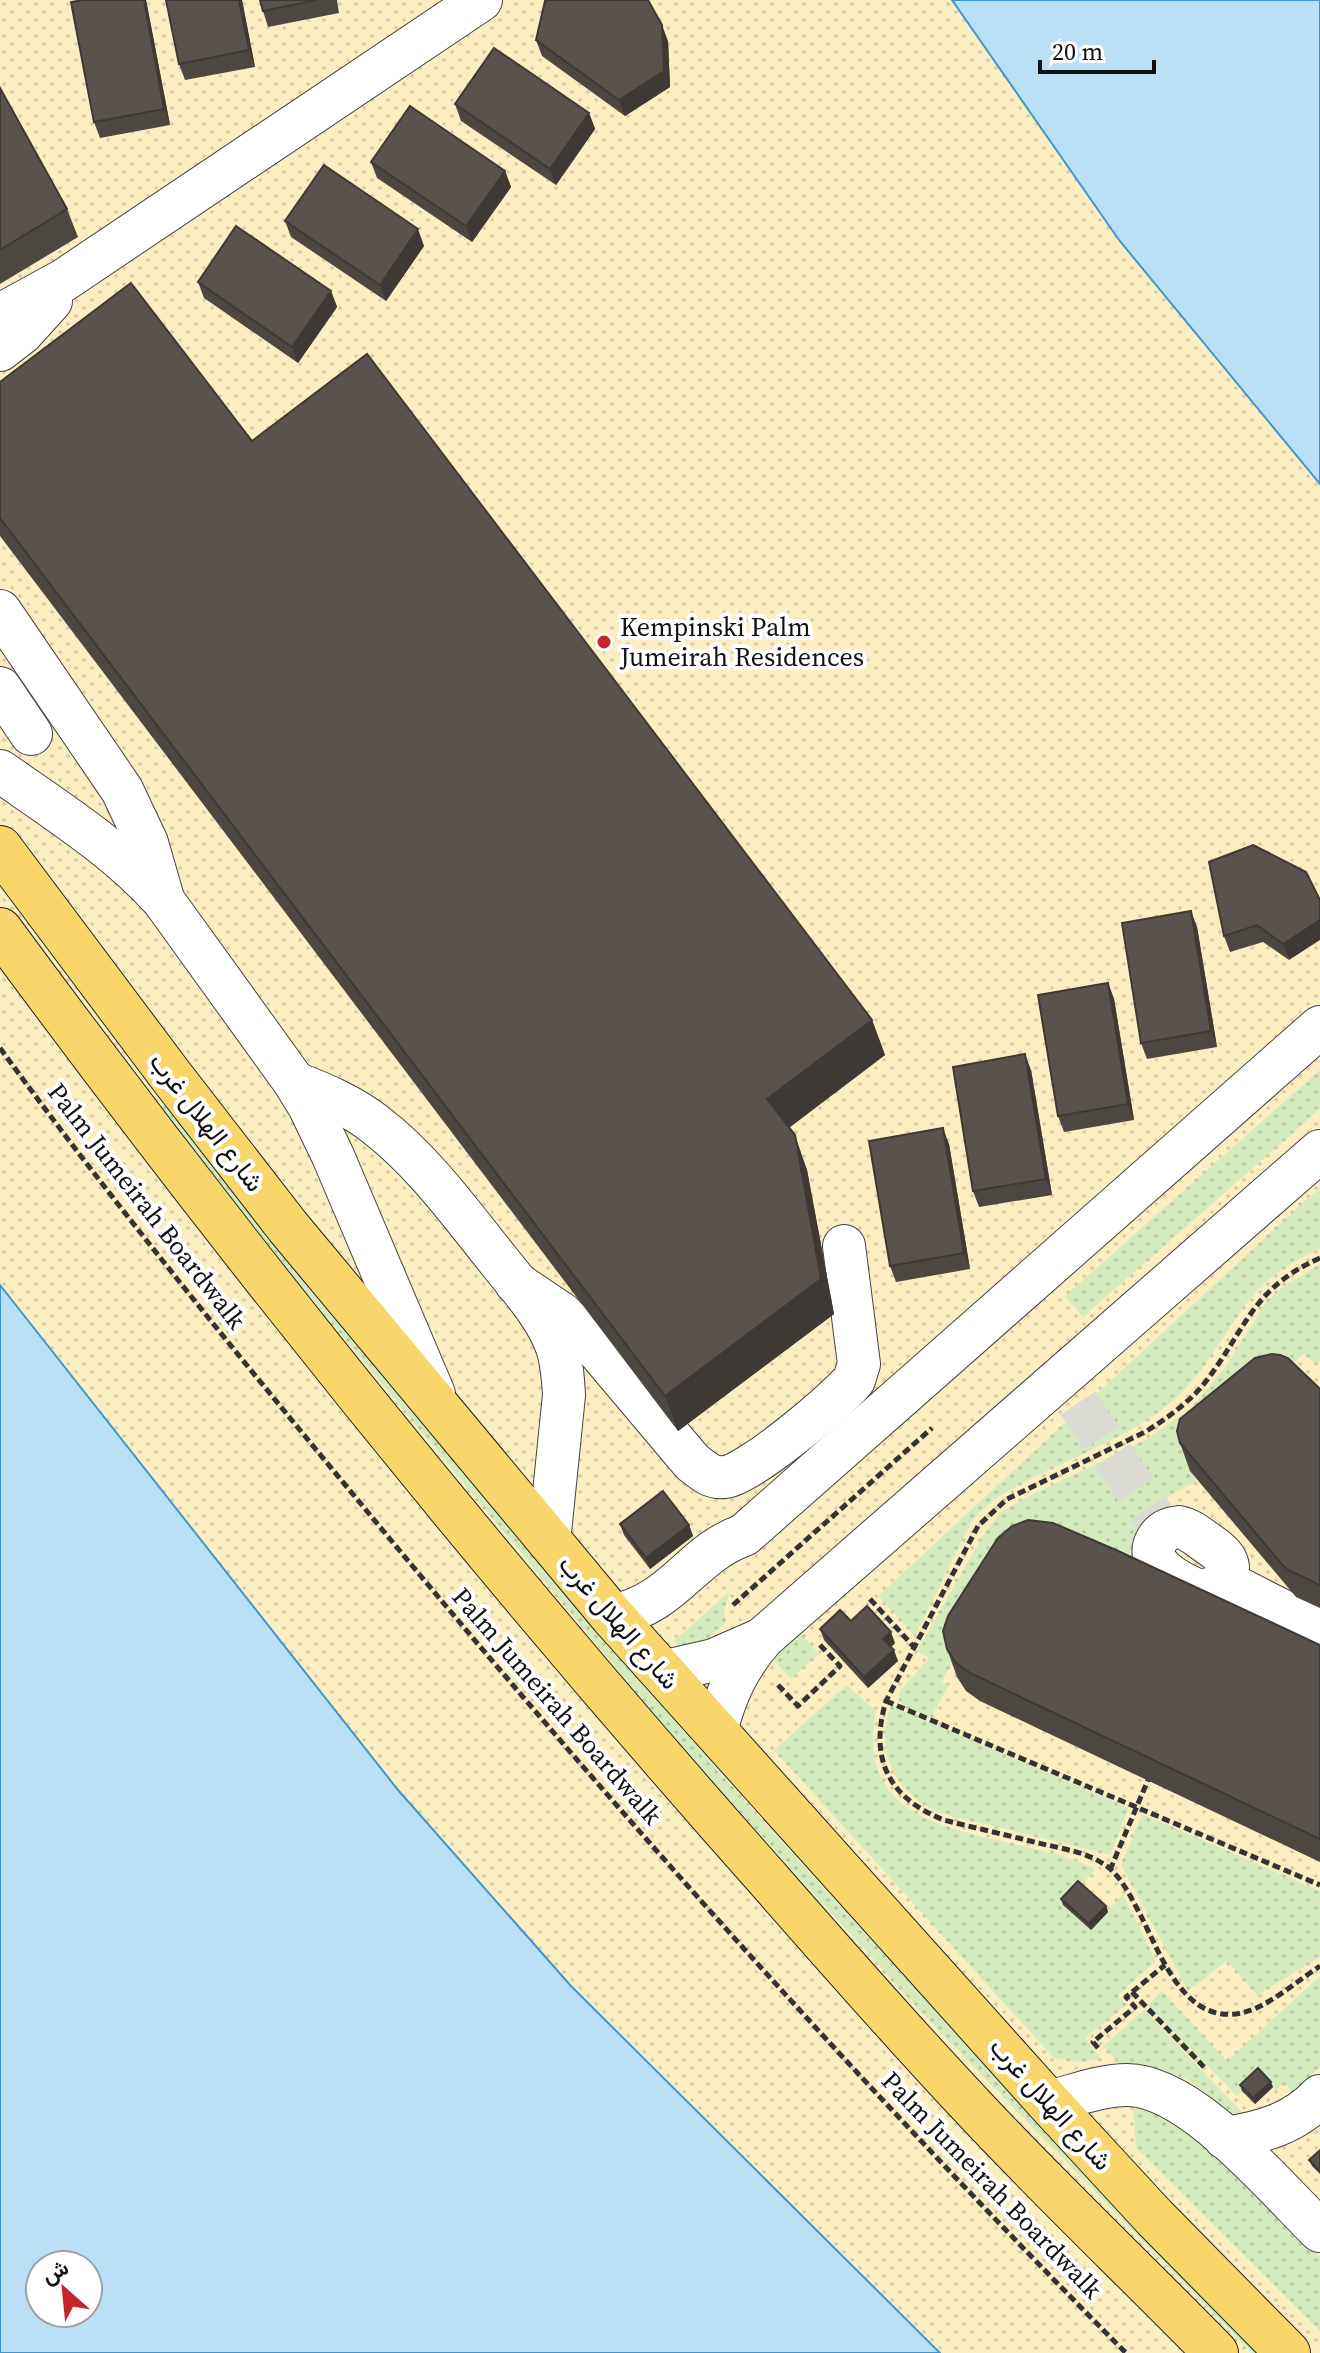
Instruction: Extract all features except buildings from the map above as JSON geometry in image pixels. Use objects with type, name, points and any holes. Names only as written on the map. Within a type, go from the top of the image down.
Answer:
[{"type":"main road","name":"شارع الهلال غرب","points":[[0,848],[288,1227],[612,1616],[1048,2102],[1155,2218],[1288,2353]]},
{"type":"main road","name":"شارع الهلال غرب","points":[[0,930],[227,1229],[534,1610],[689,1791],[972,2107],[1216,2353]]},
{"type":"lane","points":[[0,315],[64,280],[481,0]]},
{"type":"lane","points":[[0,350],[38,317],[64,280]]},
{"type":"lane","points":[[0,611],[122,790],[147,843],[163,900]]},
{"type":"lane","points":[[0,688],[31,734]]},
{"type":"lane","points":[[0,771],[119,856],[163,900],[295,1083],[333,1156],[440,1410]]},
{"type":"lane","points":[[612,1616],[628,1613],[658,1599],[716,1549],[744,1535],[1320,1027]]},
{"type":"lane","points":[[295,1083],[351,1108],[400,1145],[455,1206],[545,1324],[563,1370],[564,1395],[549,1542]]},
{"type":"lane","points":[[716,1732],[732,1682],[763,1638],[1070,1391],[1320,1151]]},
{"type":"lane","points":[[516,1283],[562,1314],[612,1366],[692,1462],[707,1474],[722,1478],[751,1466],[854,1380],[859,1364],[844,1246]]},
{"type":"lane","points":[[1159,1524],[1187,1529],[1222,1553],[1228,1567],[1224,1581],[1320,1630]]},
{"type":"lane","points":[[744,1535],[727,1561],[668,1612],[658,1625],[654,1663],[714,1660],[763,1638]]},
{"type":"lane","points":[[1048,2102],[1127,2085],[1145,2087],[1188,2106],[1320,2231]]},
{"type":"lane","points":[[1225,2138],[1270,2128],[1311,2106],[1320,2096]]},
{"type":"path","name":"Palm Jumeirah Boardwalk","points":[[0,1048],[244,1364],[484,1654],[731,1938],[987,2213],[1126,2353]]},
{"type":"path","points":[[1320,1258],[1280,1281],[1260,1300],[1202,1385],[1166,1419],[996,1506],[978,1526],[886,1701],[878,1741],[881,1760],[899,1791],[912,1804],[944,1820],[1084,1855],[1104,1864],[1132,1898],[1175,1984],[1200,2006],[1217,2012],[1251,2010],[1320,1966]]},
{"type":"path","points":[[870,1599],[914,1647]]},
{"type":"path","points":[[886,1701],[1320,1885]]},
{"type":"path","points":[[1110,1870],[1148,1780]]},
{"type":"path","points":[[1127,2085],[1093,2042],[1135,2007],[1126,1997],[1165,1965]]},
{"type":"path","points":[[1132,1992],[1209,2073]]},
{"type":"sand","points":[[0,0],[952,0],[1119,240],[1320,484],[1320,2353],[940,2353],[571,1986],[398,1790],[0,1285]]},
{"type":"green space","points":[[1320,1070],[1320,1109],[1083,1317],[1065,1296]]},
{"type":"green space","points":[[168,1104],[690,1738],[830,1896],[974,2050],[1268,2353],[1252,2353],[934,2026],[682,1748],[158,1112]]},
{"type":"green space","points":[[1320,1187],[1320,1249],[1285,1268],[1255,1293],[1192,1382],[1164,1408],[1120,1436],[1012,1489],[986,1507],[971,1523],[915,1636],[878,1596]]},
{"type":"green space","points":[[1320,1264],[1320,1360],[1316,1364],[1304,1354],[1265,1386],[1190,1471],[1197,1483],[1181,1489],[1157,1508],[1143,1533],[1126,1578],[954,1659],[942,1681],[948,1686],[931,1718],[903,1706],[899,1699],[900,1691],[929,1658],[917,1651],[985,1532],[1001,1512],[1147,1439],[1190,1409],[1224,1369],[1265,1304],[1284,1286]]},
{"type":"green space","points":[[730,1591],[724,1610],[726,1623],[687,1656],[674,1641]]},
{"type":"green space","points":[[800,1632],[819,1654],[791,1679],[771,1657]]},
{"type":"green space","points":[[847,1685],[876,1711],[874,1756],[888,1788],[913,1811],[946,1826],[1062,1856],[1095,1869],[1080,1887],[1091,1930],[1123,1894],[1156,1961],[1118,1995],[1126,2005],[1085,2038],[1101,2059],[1077,2062],[1054,2058],[774,1750]]},
{"type":"green space","points":[[891,1706],[1129,1808],[1110,1855],[955,1817],[934,1810],[916,1799],[898,1779],[888,1756],[885,1731]]},
{"type":"green space","points":[[1142,1814],[1320,1891],[1320,1957],[1257,1995],[1227,1961],[1188,1991],[1121,1865]]},
{"type":"green space","points":[[1320,1976],[1320,2067],[1293,2093],[1284,2083],[1276,2090],[1260,2074],[1237,2096],[1148,2005],[1162,1991],[1227,2061]]},
{"type":"green space","points":[[1144,2010],[1249,2119],[1239,2128],[1204,2091],[1192,2083],[1165,2072],[1129,2074],[1103,2046]]},
{"type":"green space","points":[[1144,2108],[1188,2123],[1320,2257],[1320,2331],[1136,2148],[1133,2109]]},
{"type":"water","points":[[952,0],[1320,0],[1320,484],[1119,240]]},
{"type":"water","points":[[0,1285],[398,1790],[571,1986],[940,2353],[0,2353]]},
{"type":"tunnel","points":[[1078,1403],[1154,1517]]},
{"type":"place","name":"Kempinski Palm Jumeirah Residences","points":[[604,642]]}]
